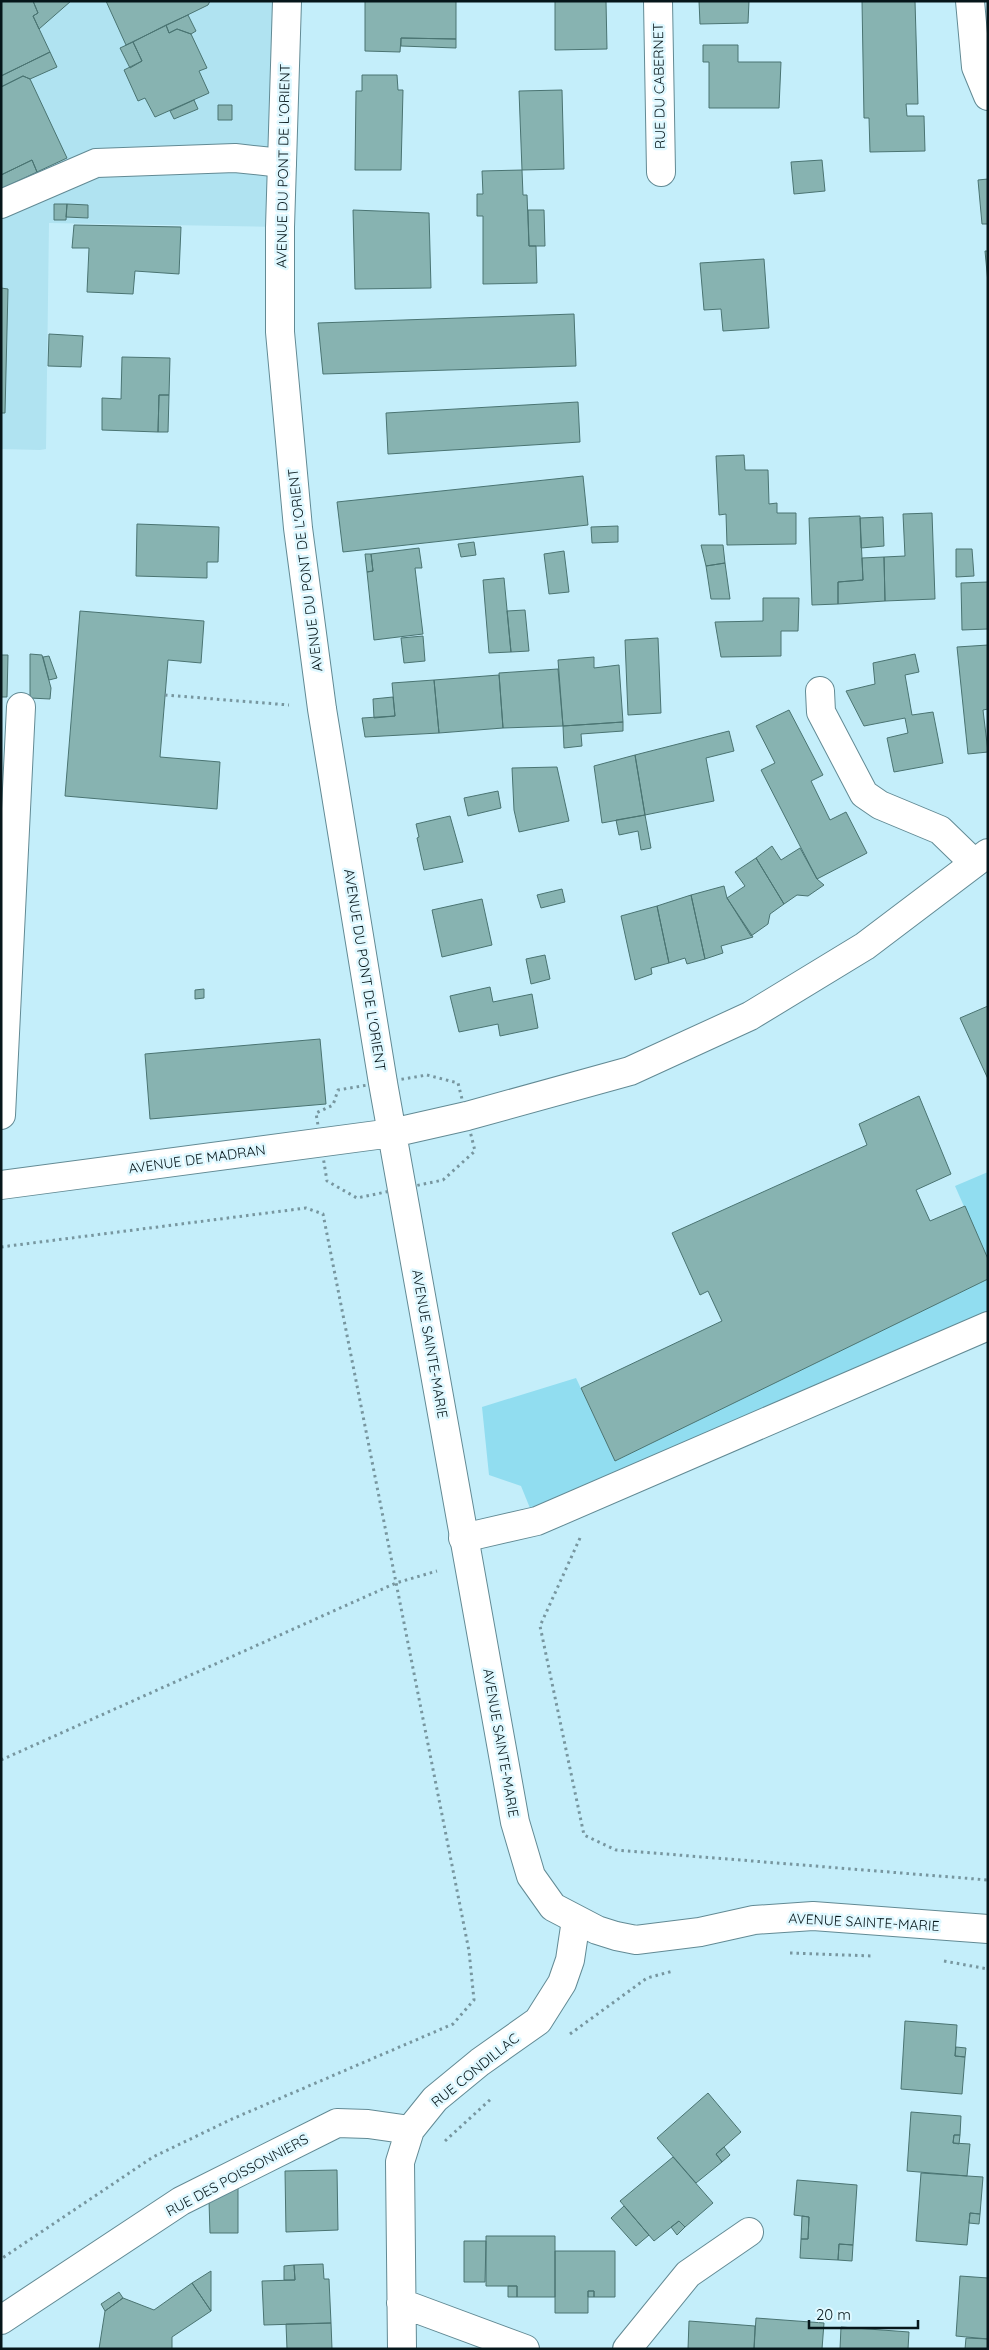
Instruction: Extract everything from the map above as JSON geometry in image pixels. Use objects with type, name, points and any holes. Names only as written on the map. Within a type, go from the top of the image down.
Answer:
[{"type":"main road","name":"AVENUE DU PONT DE L'ORIENT","points":[[287,1],[282,163],[280,332],[298,528],[322,709],[392,1133]]},
{"type":"main road","name":"RUE DU CABERNET","points":[[658,1],[660,172]]},
{"type":"main road","points":[[970,1],[976,68],[988,96]]},
{"type":"main road","points":[[1,204],[96,163],[235,158],[282,163]]},
{"type":"main road","points":[[820,691],[820,712],[864,794],[880,806],[940,830],[981,858]]},
{"type":"main road","points":[[1,1115],[21,707]]},
{"type":"main road","name":"AVENUE DE MADRAN","points":[[1,1185],[392,1133],[467,1116],[630,1071],[750,1016],[865,946],[981,858]]},
{"type":"main road","name":"AVENUE SAINTE-MARIE","points":[[392,1133],[515,1822],[531,1876],[553,1907],[597,1930],[636,1940],[700,1932],[727,1925],[784,1917],[813,1916],[988,1929]]},
{"type":"main road","points":[[466,1550],[988,1326]]},
{"type":"main road","name":"RUE CONDILLAC","points":[[402,2349],[400,2162],[410,2130],[435,2099],[480,2062],[538,2021],[562,1983],[570,1960],[576,1920]]},
{"type":"main road","name":"RUE DES POISSONNIERS","points":[[1,2320],[181,2201],[337,2122],[410,2130]]},
{"type":"main road","points":[[627,2349],[688,2274],[749,2232]]},
{"type":"main road","points":[[401,2303],[525,2349]]},
{"type":"path","points":[[165,695],[277,703],[322,709]]},
{"type":"path","points":[[1,1247],[306,1208],[323,1214],[469,1951],[474,2000],[453,2024],[232,2119],[153,2158],[1,2259]]},
{"type":"path","points":[[600,1494],[540,1626],[584,1835],[616,1850],[988,1880]]},
{"type":"path","points":[[1,1760],[466,1550]]},
{"type":"path","points":[[787,1953],[883,1956]]},
{"type":"path","points":[[939,1961],[988,1969]]},
{"type":"path","points":[[563,2039],[647,1978],[674,1971]]},
{"type":"path","points":[[410,2130],[443,2142],[497,2093]]},
{"type":"shaded area","points":[[1,1],[287,1],[280,227],[49,223],[46,449],[40,450],[1,449]]},
{"type":"shaded area","points":[[988,1172],[988,1261],[955,1186]]},
{"type":"shaded area","points":[[988,1279],[988,1313],[532,1513],[521,1486],[489,1475],[482,1407],[576,1378],[615,1461]]},
{"type":"building","points":[[1,1],[33,1],[38,13],[33,16],[50,52],[1,76]]},
{"type":"building","points":[[33,1],[71,1],[39,29],[33,16],[38,13]]},
{"type":"building","points":[[106,1],[210,1],[208,5],[126,45]]},
{"type":"building","points":[[365,1],[456,1],[456,39],[401,38],[400,52],[365,51]]},
{"type":"building","points":[[555,1],[606,1],[607,49],[555,50]]},
{"type":"building","points":[[699,1],[749,1],[748,23],[700,24]]},
{"type":"building","points":[[862,1],[915,1],[918,104],[906,104],[907,116],[924,116],[925,151],[870,152],[869,118],[864,118]]},
{"type":"building","points":[[188,15],[196,31],[191,34],[177,29],[169,33],[166,25]]},
{"type":"building","points":[[166,25],[169,33],[177,29],[191,34],[207,68],[199,71],[209,93],[155,117],[145,98],[138,101],[124,70],[142,61],[133,42]]},
{"type":"building","points":[[401,38],[456,39],[456,48],[401,46]]},
{"type":"building","points":[[133,42],[142,61],[130,68],[120,48]]},
{"type":"building","points":[[703,45],[738,45],[738,62],[781,62],[779,108],[709,108],[709,62],[703,62]]},
{"type":"building","points":[[50,52],[57,67],[30,79],[23,76],[1,87],[1,76]]},
{"type":"building","points":[[362,75],[397,75],[398,90],[403,90],[401,170],[355,170],[356,91],[362,91]]},
{"type":"building","points":[[23,76],[30,79],[67,158],[37,172],[32,160],[1,175],[1,87]]},
{"type":"building","points":[[562,90],[564,169],[522,170],[519,91]]},
{"type":"building","points":[[194,100],[198,109],[174,119],[170,111]]},
{"type":"building","points":[[218,105],[232,105],[232,120],[218,120]]},
{"type":"building","points":[[32,160],[37,172],[1,189],[1,175]]},
{"type":"building","points":[[822,160],[825,191],[794,194],[791,162]]},
{"type":"building","points":[[522,170],[523,195],[527,195],[529,246],[536,246],[537,283],[483,284],[483,216],[477,216],[477,194],[483,194],[482,171]]},
{"type":"building","points":[[988,179],[988,224],[982,224],[978,180]]},
{"type":"building","points":[[54,204],[67,204],[66,220],[54,220]]},
{"type":"building","points":[[67,204],[88,205],[88,218],[66,217]]},
{"type":"building","points":[[353,210],[429,213],[431,288],[355,289]]},
{"type":"building","points":[[528,210],[544,210],[545,246],[529,246]]},
{"type":"building","points":[[74,225],[181,227],[179,274],[135,271],[133,294],[87,292],[89,248],[72,248]]},
{"type":"building","points":[[985,251],[988,251],[988,283]]},
{"type":"building","points":[[764,259],[769,328],[723,331],[721,309],[704,310],[700,263]]},
{"type":"building","points":[[1,288],[8,289],[5,413],[1,413]]},
{"type":"building","points":[[574,314],[576,366],[323,374],[318,323]]},
{"type":"building","points":[[49,334],[83,336],[81,367],[48,366]]},
{"type":"building","points":[[122,357],[170,358],[169,395],[159,395],[158,432],[102,430],[102,398],[121,399]]},
{"type":"building","points":[[159,395],[169,395],[168,432],[158,432]]},
{"type":"building","points":[[578,402],[580,442],[388,454],[386,413]]},
{"type":"building","points":[[744,455],[745,470],[768,470],[769,504],[777,503],[777,513],[796,513],[796,544],[727,545],[726,514],[719,515],[716,456]]},
{"type":"building","points":[[583,476],[588,525],[343,552],[337,502]]},
{"type":"building","points":[[932,513],[935,599],[885,601],[884,557],[905,556],[903,514]]},
{"type":"building","points":[[860,516],[863,580],[838,582],[838,604],[812,605],[809,518]]},
{"type":"building","points":[[883,517],[884,546],[861,548],[860,518]]},
{"type":"building","points":[[137,524],[219,527],[218,562],[207,562],[207,578],[136,576]]},
{"type":"building","points":[[618,526],[618,542],[592,543],[591,527]]},
{"type":"building","points":[[474,542],[476,555],[461,557],[458,544]]},
{"type":"building","points":[[701,545],[723,545],[725,563],[706,566]]},
{"type":"building","points":[[419,548],[422,568],[415,568],[423,634],[374,640],[367,572],[373,571],[371,554]]},
{"type":"building","points":[[956,549],[972,549],[974,576],[956,577]]},
{"type":"building","points":[[564,551],[569,592],[549,594],[544,554]]},
{"type":"building","points":[[365,554],[371,554],[373,571],[367,572]]},
{"type":"building","points":[[884,557],[885,601],[838,604],[838,582],[863,580],[862,558]]},
{"type":"building","points":[[725,563],[730,599],[711,599],[706,566]]},
{"type":"building","points":[[504,578],[511,652],[489,653],[483,580]]},
{"type":"building","points":[[988,582],[988,629],[962,630],[961,583]]},
{"type":"building","points":[[763,598],[799,598],[798,631],[781,631],[781,656],[721,657],[715,622],[763,621]]},
{"type":"building","points":[[525,610],[529,651],[511,652],[507,611]]},
{"type":"building","points":[[80,611],[204,621],[201,663],[168,660],[160,757],[220,762],[217,809],[65,796]]},
{"type":"building","points":[[423,636],[425,661],[404,663],[401,638]]},
{"type":"building","points":[[658,638],[661,713],[628,715],[625,640]]},
{"type":"building","points":[[988,645],[988,709],[983,710],[988,752],[968,754],[957,647]]},
{"type":"building","points":[[30,654],[42,655],[51,688],[50,699],[30,698]]},
{"type":"building","points":[[915,654],[919,672],[905,675],[912,715],[933,712],[943,763],[894,772],[887,738],[908,733],[905,718],[864,726],[846,691],[875,684],[873,663]]},
{"type":"building","points":[[1,655],[8,655],[7,697],[1,697]]},
{"type":"building","points":[[49,656],[57,678],[49,680],[43,657]]},
{"type":"building","points":[[594,657],[594,668],[619,665],[623,722],[563,726],[558,660]]},
{"type":"building","points":[[558,669],[563,726],[503,728],[499,673]]},
{"type":"building","points":[[499,675],[503,728],[439,733],[434,680]]},
{"type":"building","points":[[434,680],[439,733],[365,737],[362,718],[395,716],[392,683]]},
{"type":"building","points":[[393,697],[395,716],[374,718],[373,699]]},
{"type":"building","points":[[789,710],[823,775],[811,781],[830,820],[846,812],[867,853],[817,879],[761,770],[775,763],[756,726]]},
{"type":"building","points":[[623,722],[623,731],[581,734],[582,746],[564,748],[563,726]]},
{"type":"building","points":[[729,731],[734,751],[706,758],[714,801],[645,815],[635,755]]},
{"type":"building","points":[[635,755],[645,815],[602,823],[594,766]]},
{"type":"building","points":[[557,767],[569,821],[519,832],[514,810],[512,768]]},
{"type":"building","points":[[498,791],[501,808],[468,816],[464,798]]},
{"type":"building","points":[[645,815],[651,848],[641,850],[638,831],[619,835],[616,820]]},
{"type":"building","points":[[450,816],[463,862],[424,870],[416,824]]},
{"type":"building","points":[[772,846],[781,860],[800,848],[817,879],[824,885],[808,896],[797,895],[784,904],[756,858]]},
{"type":"building","points":[[756,858],[784,904],[770,914],[768,924],[751,936],[727,898],[745,886],[735,872]]},
{"type":"building","points":[[724,886],[727,898],[753,937],[721,946],[723,953],[705,959],[691,895]]},
{"type":"building","points":[[562,889],[565,902],[541,908],[537,895]]},
{"type":"building","points":[[691,895],[705,959],[687,964],[685,958],[669,963],[657,906]]},
{"type":"building","points":[[482,899],[492,945],[442,957],[432,910]]},
{"type":"building","points":[[657,906],[669,963],[651,968],[652,974],[635,980],[621,916]]},
{"type":"building","points":[[545,955],[550,979],[531,984],[526,959]]},
{"type":"building","points":[[490,987],[493,1002],[532,994],[538,1028],[500,1036],[498,1024],[459,1032],[450,996]]},
{"type":"building","points":[[204,989],[204,998],[195,999],[195,990]]},
{"type":"building","points":[[988,1006],[988,1079],[960,1018]]},
{"type":"building","points":[[320,1039],[326,1104],[150,1119],[145,1054]]},
{"type":"building","points":[[919,1096],[951,1174],[916,1190],[930,1221],[965,1206],[988,1259],[988,1279],[615,1461],[581,1388],[722,1321],[708,1291],[700,1295],[672,1233],[867,1145],[859,1124]]},
{"type":"building","points":[[905,2021],[957,2025],[955,2056],[965,2057],[962,2094],[901,2089]]},
{"type":"building","points":[[956,2047],[966,2048],[965,2057],[955,2056]]},
{"type":"building","points":[[708,2093],[741,2132],[716,2154],[722,2162],[696,2183],[657,2138]]},
{"type":"building","points":[[911,2112],[961,2116],[960,2135],[954,2135],[953,2143],[970,2144],[967,2176],[907,2171]]},
{"type":"building","points":[[954,2135],[960,2135],[959,2144],[953,2143]]},
{"type":"building","points":[[724,2147],[730,2155],[722,2162],[716,2154]]},
{"type":"building","points":[[673,2157],[713,2203],[685,2227],[679,2221],[654,2241],[620,2201]]},
{"type":"building","points":[[337,2170],[338,2230],[286,2232],[285,2171]]},
{"type":"building","points":[[921,2173],[983,2177],[980,2214],[970,2213],[967,2245],[916,2241]]},
{"type":"building","points":[[797,2180],[857,2185],[853,2245],[839,2244],[838,2260],[800,2258],[801,2239],[808,2239],[809,2217],[794,2215]]},
{"type":"building","points":[[238,2185],[238,2233],[210,2233],[209,2201]]},
{"type":"building","points":[[624,2206],[649,2235],[636,2246],[611,2218]]},
{"type":"building","points":[[970,2213],[980,2214],[979,2224],[969,2223]]},
{"type":"building","points":[[802,2216],[809,2217],[808,2239],[801,2239]]},
{"type":"building","points":[[679,2221],[685,2227],[677,2235],[671,2227]]},
{"type":"building","points":[[486,2236],[555,2236],[555,2297],[517,2297],[517,2286],[486,2286]]},
{"type":"building","points":[[464,2241],[486,2241],[485,2282],[464,2282]]},
{"type":"building","points":[[839,2244],[853,2245],[852,2261],[838,2260]]},
{"type":"building","points":[[555,2251],[615,2251],[615,2297],[594,2297],[594,2291],[588,2291],[588,2313],[555,2313]]},
{"type":"building","points":[[323,2264],[324,2279],[329,2279],[331,2323],[264,2325],[262,2281],[295,2280],[294,2265]]},
{"type":"building","points":[[294,2265],[295,2280],[284,2280],[284,2266]]},
{"type":"building","points":[[211,2271],[211,2311],[192,2283]]},
{"type":"building","points":[[960,2276],[988,2278],[988,2339],[956,2336]]},
{"type":"building","points":[[192,2283],[211,2311],[172,2337],[172,2349],[99,2349],[105,2311],[123,2298],[154,2310]]},
{"type":"building","points":[[508,2286],[517,2286],[517,2297],[508,2297]]},
{"type":"building","points":[[588,2291],[594,2291],[594,2297],[588,2297]]},
{"type":"building","points":[[119,2292],[123,2298],[105,2311],[101,2304]]},
{"type":"building","points":[[756,2318],[824,2323],[822,2349],[754,2349]]},
{"type":"building","points":[[689,2321],[755,2326],[754,2349],[688,2349]]},
{"type":"building","points":[[331,2323],[332,2349],[287,2349],[286,2324]]},
{"type":"building","points":[[841,2327],[909,2332],[908,2349],[840,2349]]},
{"type":"building","points":[[966,2338],[988,2339],[988,2349],[965,2349]]}]
